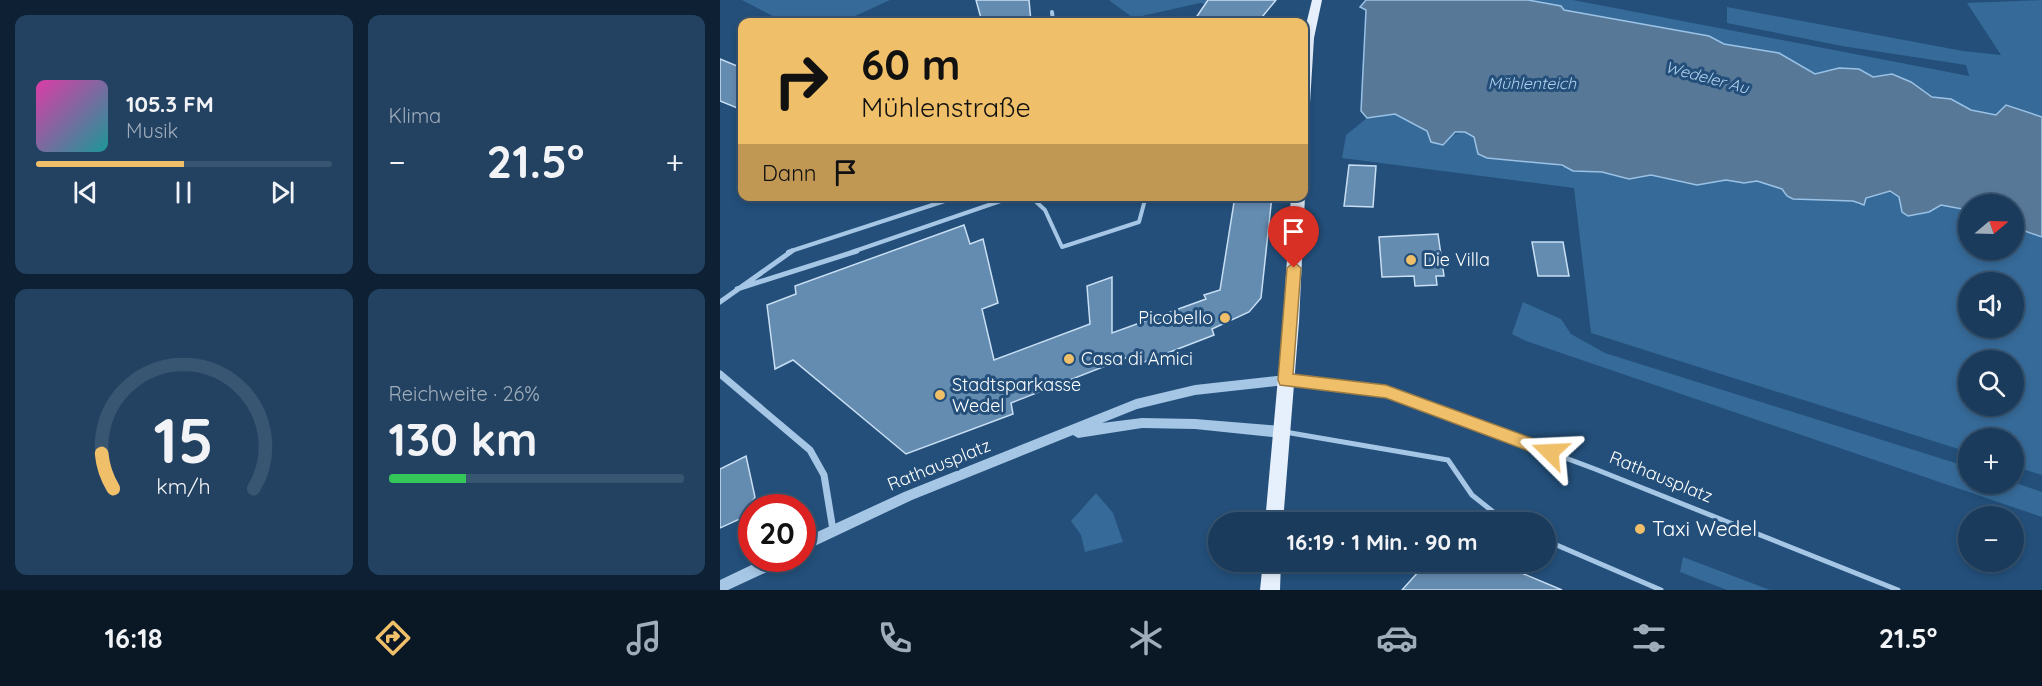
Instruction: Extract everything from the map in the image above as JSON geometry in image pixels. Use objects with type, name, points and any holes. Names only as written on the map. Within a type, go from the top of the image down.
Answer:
[{"type":"main road","points":[[1308,38],[1317,0]]},
{"type":"main road","points":[[1275,512],[1291,322],[1298,201]]},
{"type":"main road","points":[[1270,590],[1271,572]]},
{"type":"street","points":[[720,374],[810,450],[824,475],[833,530]]},
{"type":"street","name":"Rathausplatz","points":[[816,539],[1060,434],[1160,397],[1249,382],[1285,380]]},
{"type":"street","name":"Rathausplatz","points":[[1060,434],[1142,423],[1195,424],[1281,432]]},
{"type":"street","points":[[720,587],[752,572]]},
{"type":"lane","points":[[1052,12],[1053,18]]},
{"type":"lane","points":[[720,302],[788,252],[945,201]]},
{"type":"lane","points":[[737,289],[801,270],[1001,201]]},
{"type":"lane","points":[[1035,201],[1045,210],[1062,247],[1139,222],[1145,201]]},
{"type":"lane","name":"Rathausplatz","points":[[1285,380],[1386,391],[1595,469],[1898,590]]},
{"type":"lane","name":"Rathausplatz","points":[[1281,432],[1448,460],[1470,495],[1489,512]]},
{"type":"lane","points":[[1556,545],[1661,590]]},
{"type":"shaded area","points":[[742,0],[890,0],[851,18],[776,18]]},
{"type":"shaded area","points":[[1109,0],[1246,0],[1241,10],[1200,3],[1133,18]]},
{"type":"shaded area","points":[[1528,0],[1573,0],[1969,76],[1966,65],[1842,46],[1727,23],[1727,7],[1963,51],[2001,55],[1967,3],[2042,0],[2042,117],[2006,105],[1996,115],[1971,110],[1951,99],[1932,97],[1911,82],[1892,74],[1873,77],[1859,69],[1839,68],[1815,74],[1779,53],[1724,44],[1709,36],[1564,10],[1561,6]]},
{"type":"shaded area","points":[[1395,114],[1427,131],[1430,140],[1465,132],[1549,164],[1596,173],[1602,172],[1629,179],[1651,175],[1697,185],[1726,180],[1744,183],[1757,181],[1782,190],[1792,199],[1853,201],[1859,205],[1865,198],[1890,191],[1899,197],[1900,206],[1929,212],[1941,205],[1958,208],[1958,260],[2024,260],[2024,231],[2042,237],[2042,475],[2024,469],[2024,428],[1958,428],[1958,449],[1591,333],[1574,188],[1342,158],[1346,135],[1367,118]]},
{"type":"shaded area","points":[[1523,302],[1561,319],[1571,334],[1605,353],[1958,464],[1958,488],[1526,341],[1512,334]]},
{"type":"shaded area","points":[[2024,486],[2042,492],[2042,517],[2024,511],[2024,506],[2010,506],[1975,494],[2024,494]]},
{"type":"shaded area","points":[[1096,493],[1113,513],[1123,542],[1085,552],[1081,535],[1071,521]]},
{"type":"shaded area","points":[[1683,557],[1770,590],[1727,590],[1680,572]]},
{"type":"water","name":"Mühlenteich","points":[[1366,0],[1528,0],[1561,6],[1564,10],[1709,36],[1724,44],[1779,53],[1815,74],[1839,68],[1859,69],[1873,77],[1892,74],[1911,82],[1932,97],[1951,99],[1971,110],[1996,115],[2006,105],[2042,117],[2042,237],[2024,231],[2024,194],[1958,194],[1958,208],[1941,205],[1929,212],[1908,216],[1902,212],[1899,197],[1890,191],[1866,198],[1864,205],[1853,201],[1793,199],[1787,196],[1782,189],[1757,181],[1744,183],[1726,180],[1697,185],[1651,175],[1629,179],[1602,172],[1573,171],[1562,165],[1487,158],[1478,154],[1474,137],[1465,132],[1455,132],[1443,145],[1431,142],[1427,131],[1395,114],[1367,118],[1361,111],[1366,10],[1360,7]]},
{"type":"building","points":[[976,0],[1029,0],[1031,18],[981,18]]},
{"type":"building","points":[[1208,0],[1276,0],[1261,18],[1196,18]]},
{"type":"building","points":[[720,59],[738,66],[738,108],[720,101]]},
{"type":"building","points":[[1349,165],[1376,166],[1373,207],[1344,206]]},
{"type":"building","points":[[1234,201],[1271,201],[1261,298],[1249,312],[1212,329],[1214,335],[1139,364],[1136,354],[1011,403],[1013,414],[906,454],[793,360],[775,369],[767,305],[796,294],[795,286],[964,225],[970,244],[983,239],[998,303],[982,309],[994,360],[1090,324],[1087,286],[1112,277],[1112,333],[1206,299],[1204,295],[1220,290]]},
{"type":"building","name":"Die Villa","points":[[1438,234],[1444,276],[1436,276],[1437,285],[1415,286],[1414,276],[1382,277],[1379,237]]},
{"type":"building","points":[[1532,242],[1563,242],[1569,276],[1538,276]]},
{"type":"building","points":[[746,456],[754,494],[738,494],[738,520],[720,528],[720,469]]},
{"type":"building","points":[[1418,572],[1519,572],[1562,590],[1402,590]]},
{"type":"place","name":"Die Villa","points":[[1411,260]]},
{"type":"place","name":"Picobello","points":[[1225,318]]},
{"type":"place","name":"Casa di Amici","points":[[1069,359]]},
{"type":"place","name":"Stadtsparkasse Wedel","points":[[940,395]]},
{"type":"place","name":"Taxi Wedel","points":[[1640,529]]},
{"type":"route","points":[[1294,268],[1285,380],[1386,391],[1550,452]]},
{"type":"water label","name":"Wedeler Au","points":[[1707,77]]}]
